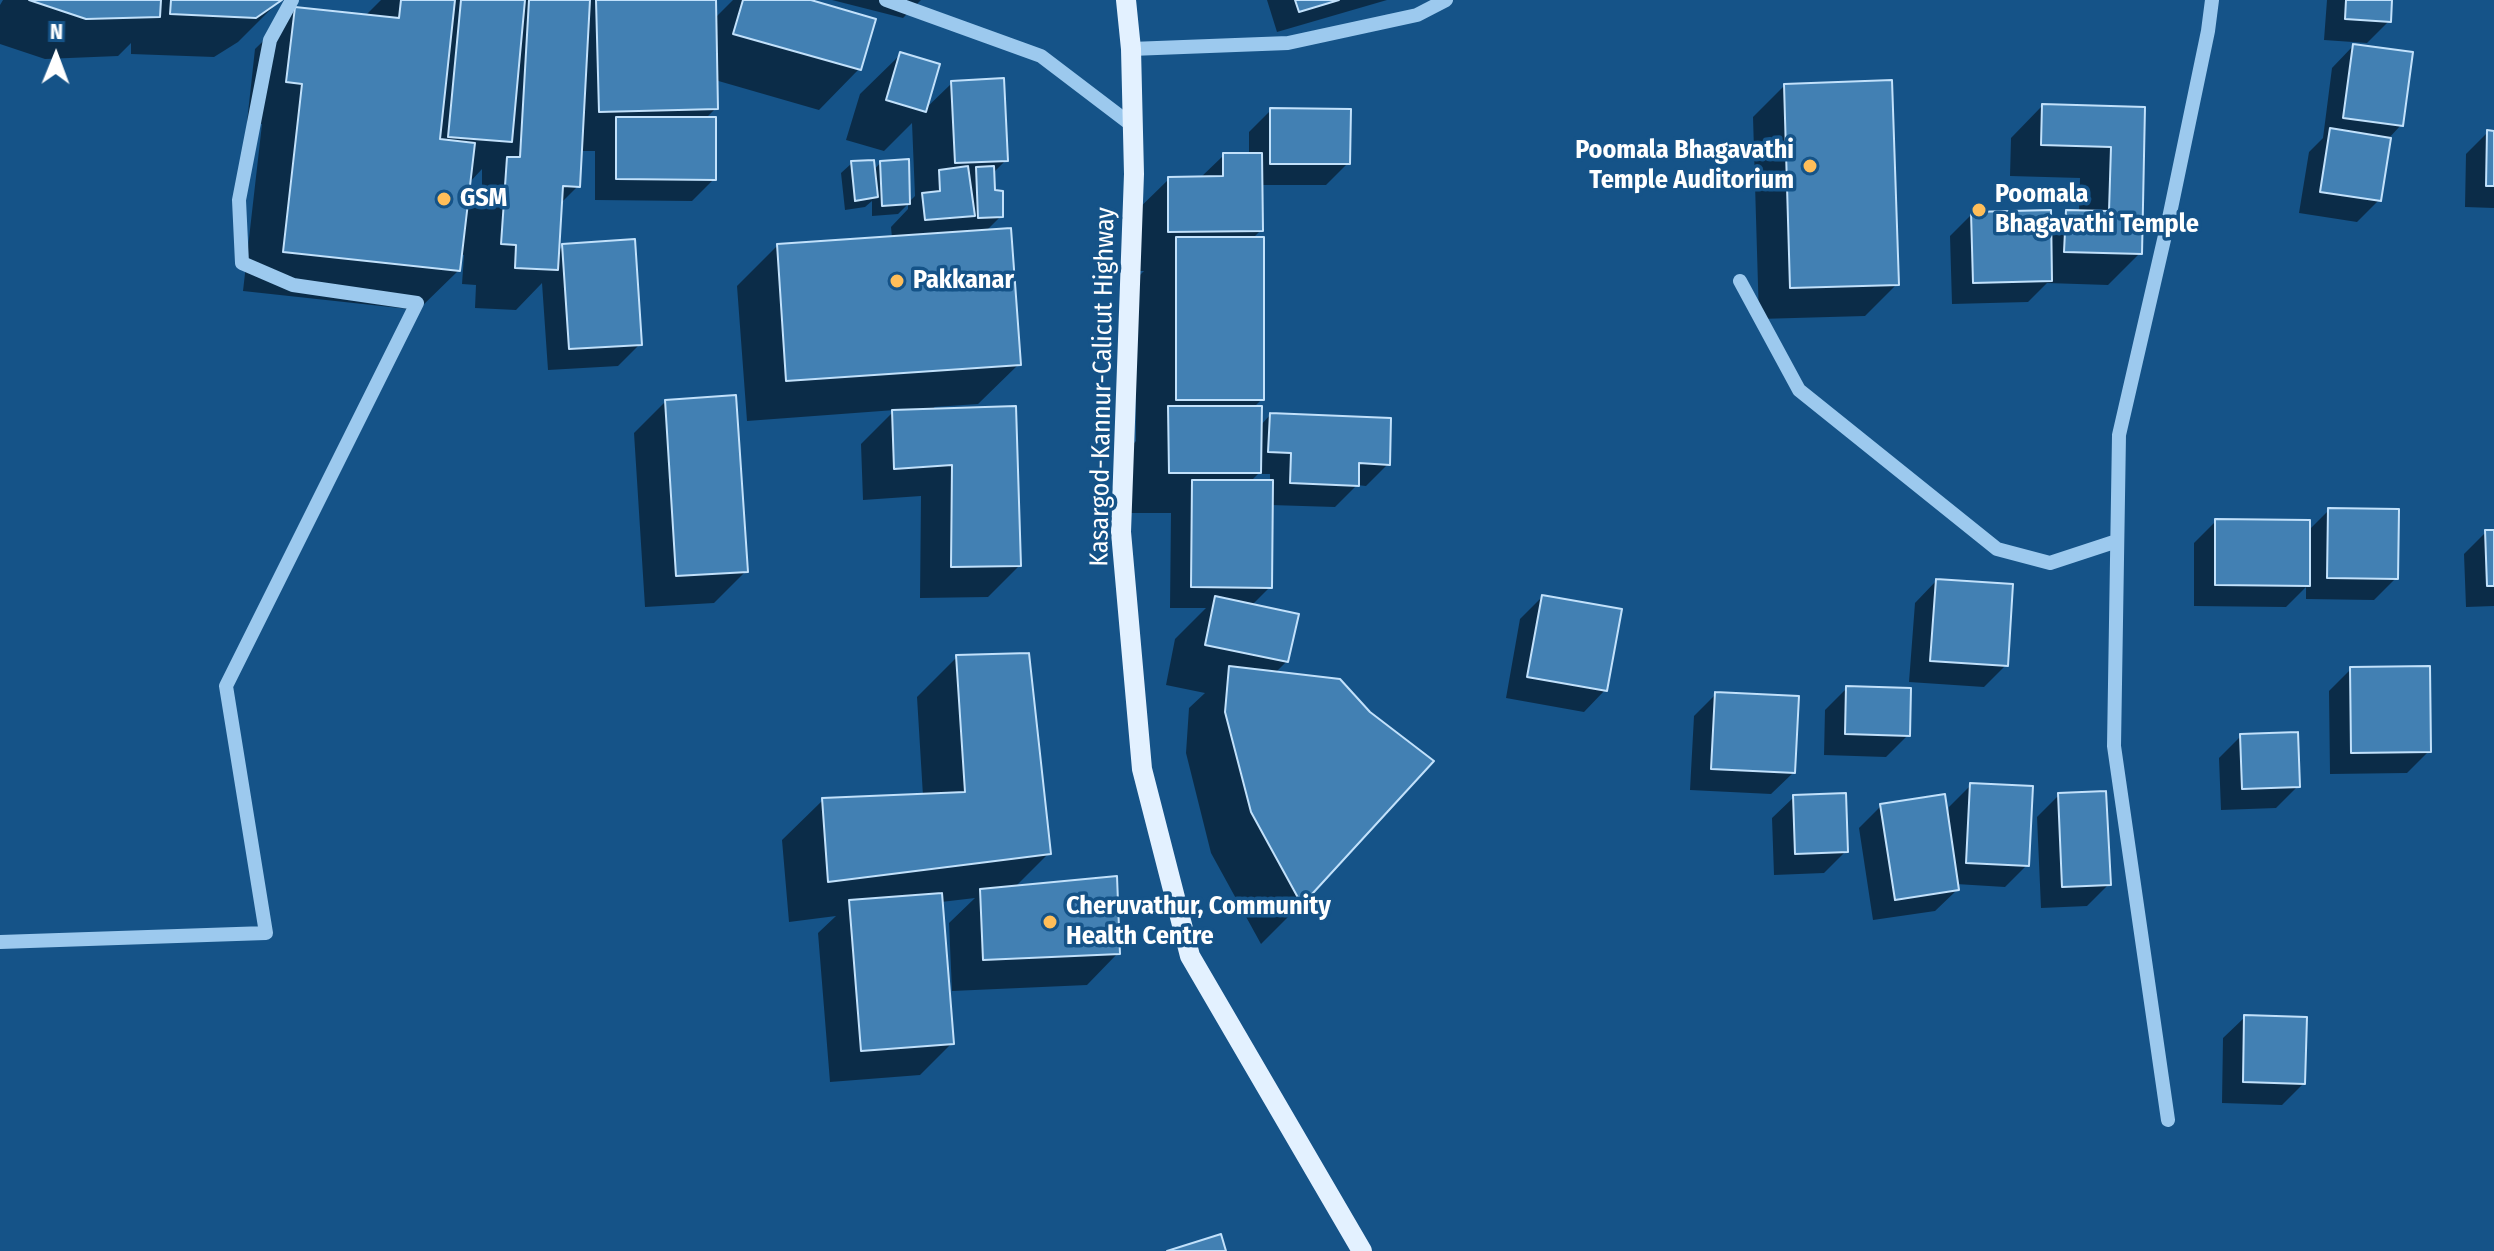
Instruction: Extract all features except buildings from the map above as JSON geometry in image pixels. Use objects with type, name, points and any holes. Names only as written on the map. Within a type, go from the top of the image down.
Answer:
[{"type":"main road","name":"Kasargod-Kannur-Calicut Highway","points":[[1126,0],[1131,49],[1134,174],[1121,532],[1142,769],[1190,956],[1362,1251]]},
{"type":"street","points":[[0,942],[266,933],[226,686],[417,303],[293,285],[242,263],[239,200],[270,40],[292,0]]},
{"type":"street","points":[[886,0],[1041,56],[1133,126]]},
{"type":"street","points":[[1131,49],[1288,43],[1417,15],[1446,0]]},
{"type":"street","points":[[2168,1120],[2114,746],[2119,435],[2169,218],[2212,0]]},
{"type":"street","points":[[1740,281],[1799,390],[1997,549],[2050,563],[2117,541]]},
{"type":"place","name":"Poomala Bhagavathi Temple Auditorium","points":[[1810,166]]},
{"type":"place","name":"GSM","points":[[444,199]]},
{"type":"place","name":"Poomala Bhagavathi Temple","points":[[1979,210]]},
{"type":"place","name":"Pakkanar","points":[[897,281]]},
{"type":"place","name":"Cheruvathur, Community Health Centre","points":[[1050,922]]}]
